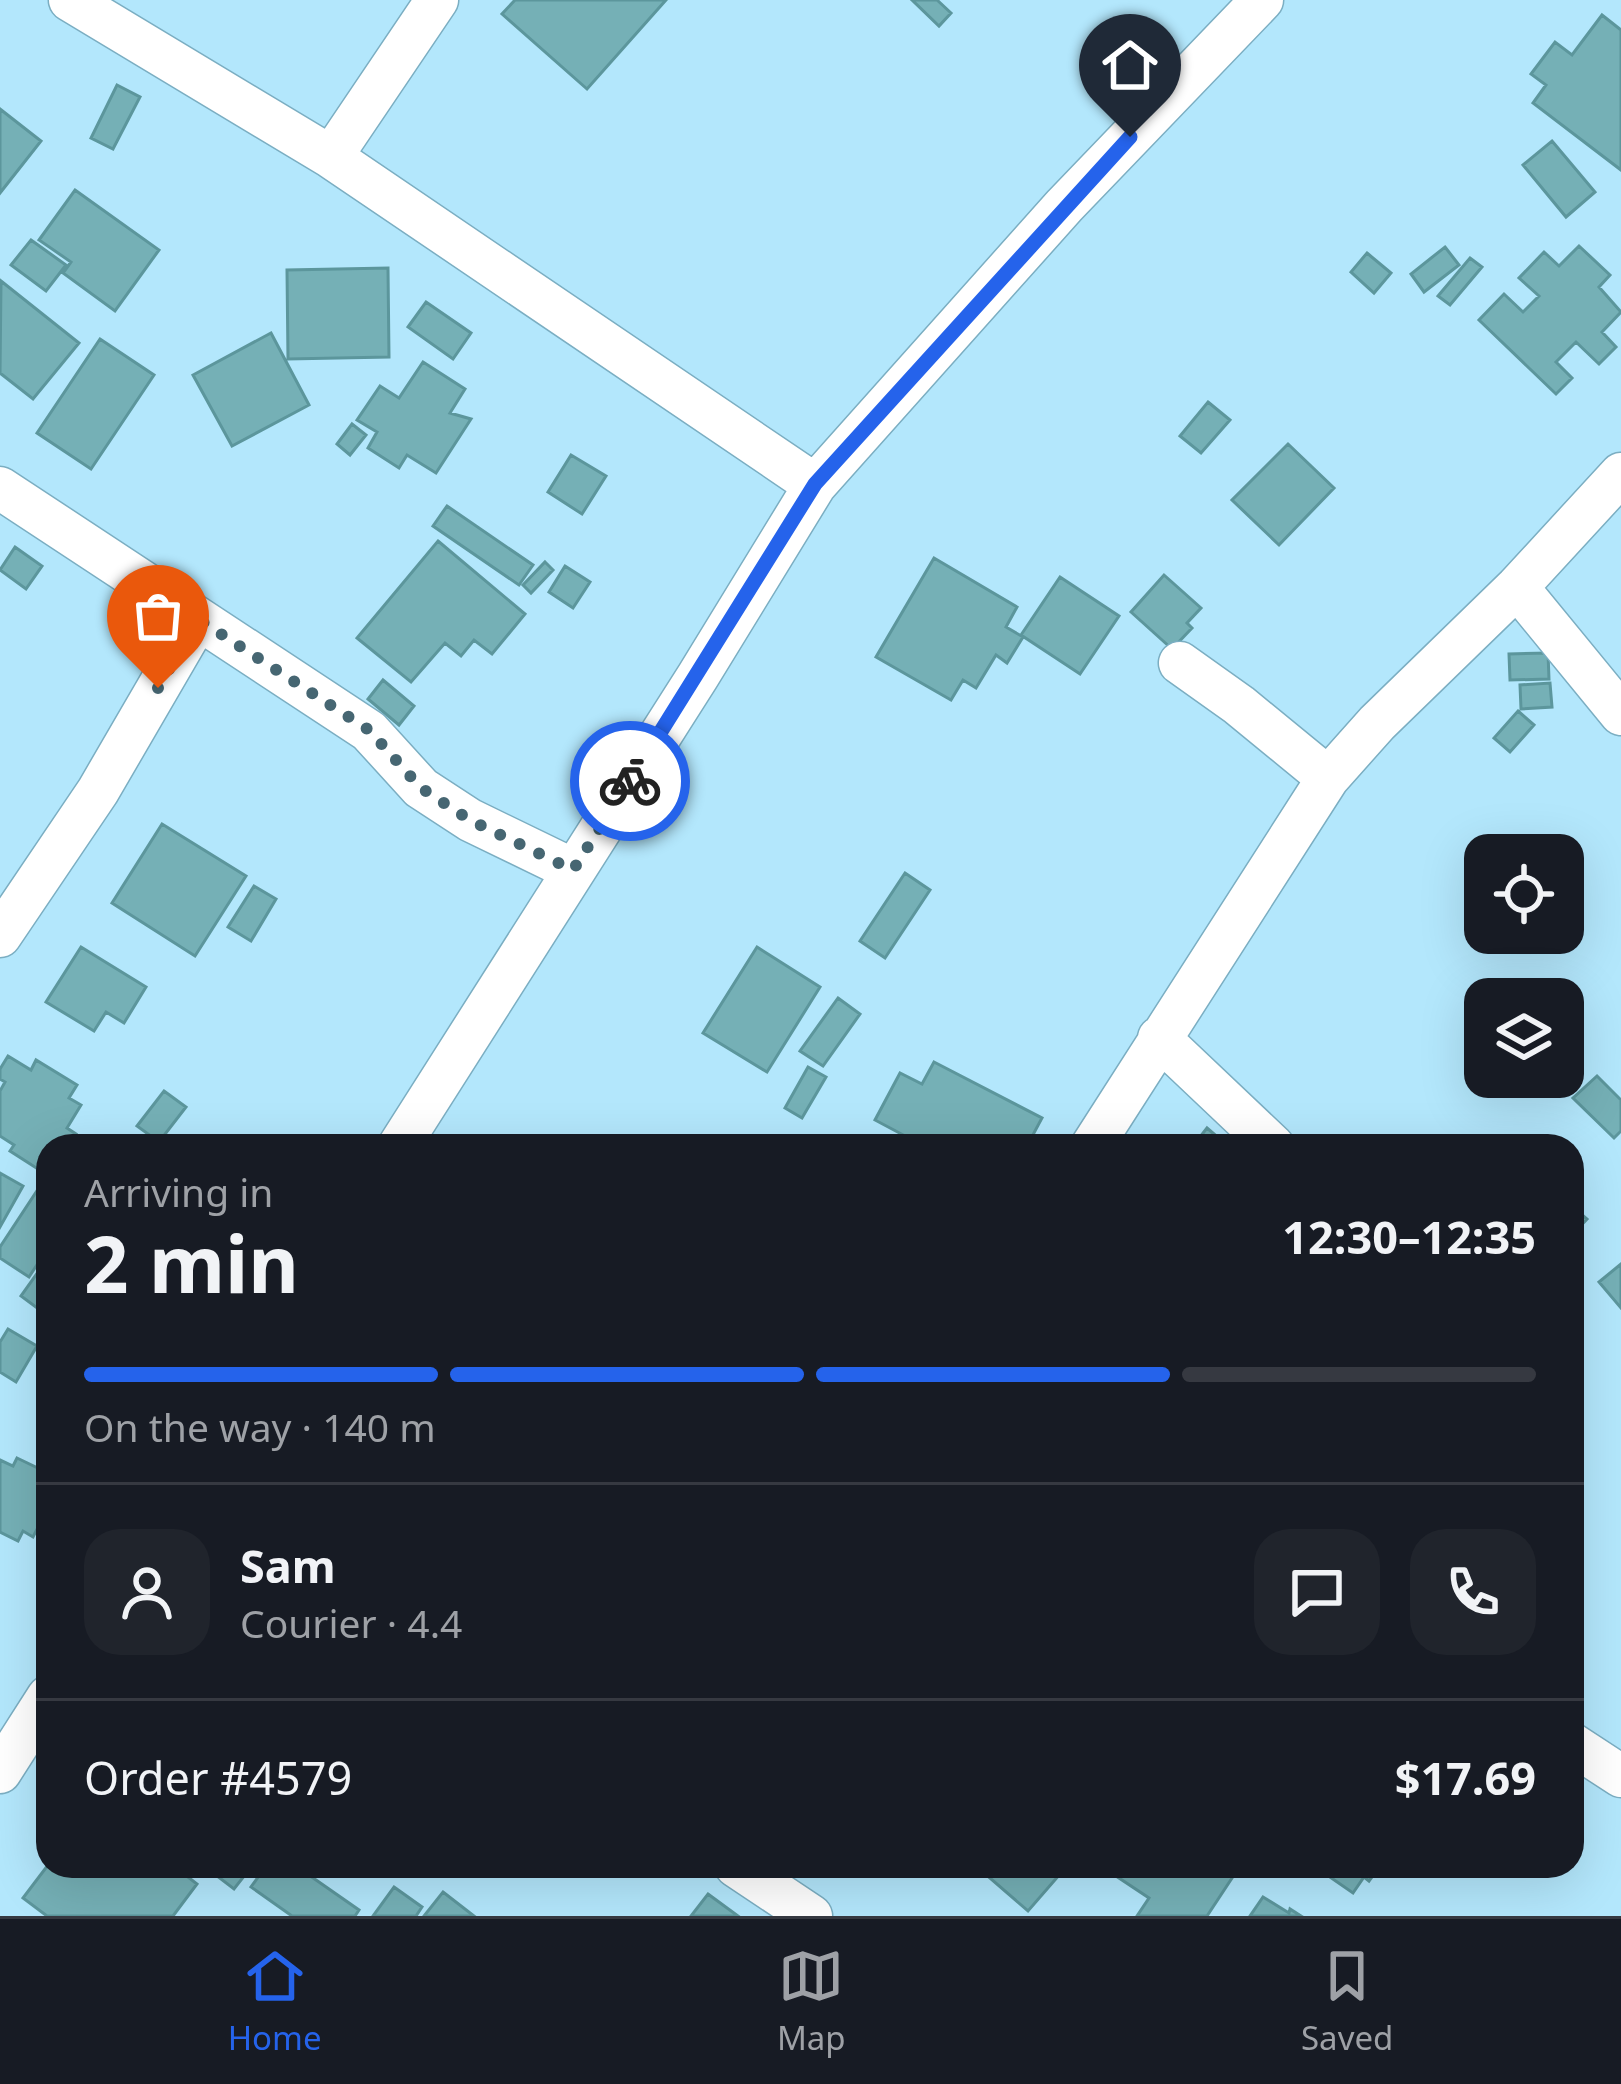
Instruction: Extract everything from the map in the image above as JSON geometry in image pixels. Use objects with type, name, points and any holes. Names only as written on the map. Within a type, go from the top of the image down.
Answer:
[{"type":"street","points":[[70,0],[331,157],[815,484]]},
{"type":"street","points":[[331,157],[437,0]]},
{"type":"street","points":[[407,1134],[815,484],[1064,206],[1262,0]]},
{"type":"street","points":[[1099,1134],[1328,778],[1621,474]]},
{"type":"street","points":[[0,488],[369,730],[421,788],[470,820],[573,870]]},
{"type":"street","points":[[1517,587],[1621,714]]},
{"type":"street","points":[[0,936],[98,791],[198,619]]},
{"type":"street","points":[[1180,663],[1328,778]]},
{"type":"street","points":[[1159,1038],[1260,1134]]},
{"type":"street","points":[[0,1772],[36,1716]]},
{"type":"street","points":[[1584,1752],[1621,1776]]},
{"type":"street","points":[[754,1878],[812,1916]]},
{"type":"building","points":[[515,0],[666,0],[587,89],[502,14]]},
{"type":"building","points":[[912,0],[937,0],[951,13],[939,26]]},
{"type":"building","points":[[1602,15],[1621,30],[1621,170],[1533,103],[1546,85],[1531,74],[1555,42],[1572,55]]},
{"type":"building","points":[[117,85],[140,97],[113,149],[91,138]]},
{"type":"building","points":[[0,109],[41,141],[0,193]]},
{"type":"building","points":[[1552,141],[1595,192],[1566,217],[1523,165]]},
{"type":"building","points":[[75,190],[159,250],[115,311],[63,273],[71,262],[39,240]]},
{"type":"building","points":[[31,240],[66,265],[46,291],[11,265]]},
{"type":"building","points":[[1579,246],[1610,275],[1599,287],[1621,312],[1602,332],[1616,347],[1599,364],[1576,342],[1556,362],[1572,378],[1556,394],[1479,320],[1504,294],[1523,312],[1539,296],[1519,278],[1544,252],[1559,266]]},
{"type":"building","points":[[1445,247],[1459,265],[1424,292],[1411,274]]},
{"type":"building","points":[[1367,253],[1391,273],[1374,293],[1351,272]]},
{"type":"building","points":[[1470,258],[1482,267],[1450,305],[1438,296]]},
{"type":"building","points":[[388,268],[389,357],[288,359],[287,270]]},
{"type":"building","points":[[1,281],[79,343],[33,399],[0,373]]},
{"type":"building","points":[[426,302],[471,333],[453,359],[408,327]]},
{"type":"building","points":[[271,333],[309,405],[232,446],[193,375]]},
{"type":"building","points":[[100,339],[154,375],[91,469],[37,433]]},
{"type":"building","points":[[423,362],[465,389],[450,413],[471,419],[436,473],[407,455],[399,468],[368,448],[377,432],[357,420],[380,386],[399,398]]},
{"type":"building","points":[[1208,402],[1230,420],[1201,453],[1180,436]]},
{"type":"building","points":[[352,424],[366,435],[350,455],[337,444]]},
{"type":"building","points":[[1288,444],[1334,488],[1279,545],[1232,500]]},
{"type":"building","points":[[571,455],[606,476],[582,514],[548,492]]},
{"type":"building","points":[[447,506],[533,565],[519,585],[433,526]]},
{"type":"building","points":[[438,541],[525,614],[492,654],[474,640],[461,656],[445,643],[411,682],[357,638]]},
{"type":"building","points":[[15,547],[42,566],[26,589],[0,570]]},
{"type":"building","points":[[934,558],[1017,607],[1006,627],[1023,637],[1007,663],[996,655],[976,688],[963,680],[951,700],[876,657]]},
{"type":"building","points":[[545,562],[553,570],[531,593],[523,585]]},
{"type":"building","points":[[565,566],[590,582],[573,608],[549,592]]},
{"type":"building","points":[[1164,575],[1201,608],[1187,623],[1192,628],[1172,649],[1131,612]]},
{"type":"building","points":[[1060,577],[1119,616],[1080,674],[1021,635]]},
{"type":"building","points":[[1548,653],[1549,679],[1510,680],[1509,654]]},
{"type":"building","points":[[383,680],[414,706],[399,725],[368,699]]},
{"type":"building","points":[[1550,683],[1552,707],[1521,709],[1520,685]]},
{"type":"building","points":[[1518,711],[1534,725],[1510,752],[1494,738]]},
{"type":"building","points":[[162,824],[246,876],[195,956],[112,903]]},
{"type":"building","points":[[905,873],[930,890],[885,958],[860,941]]},
{"type":"building","points":[[254,886],[276,899],[251,941],[228,927]]},
{"type":"building","points":[[81,947],[146,987],[124,1023],[106,1012],[94,1031],[46,1002]]},
{"type":"building","points":[[757,947],[820,987],[767,1072],[703,1033]]},
{"type":"building","points":[[838,998],[860,1014],[823,1066],[800,1051]]},
{"type":"building","points":[[8,1056],[31,1070],[36,1060],[77,1085],[69,1098],[81,1105],[67,1128],[76,1134],[36,1134],[36,1168],[10,1151],[14,1145],[0,1136],[0,1091],[5,1082],[0,1069]]},
{"type":"building","points":[[934,1062],[1042,1118],[1033,1134],[901,1134],[875,1120],[900,1073],[922,1084]]},
{"type":"building","points":[[808,1067],[826,1077],[802,1118],[785,1108]]},
{"type":"building","points":[[1597,1076],[1621,1100],[1621,1131],[1614,1138],[1573,1098],[1584,1098],[1584,1088]]},
{"type":"building","points":[[164,1091],[186,1107],[165,1134],[148,1134],[137,1126]]},
{"type":"building","points":[[0,1173],[23,1186],[0,1227]]},
{"type":"building","points":[[36,1192],[36,1266],[29,1277],[0,1258],[0,1247]]},
{"type":"building","points":[[1621,1264],[1621,1308],[1599,1282]]},
{"type":"building","points":[[36,1275],[36,1307],[21,1296]]},
{"type":"building","points":[[8,1329],[36,1345],[16,1382],[0,1372],[0,1342]]},
{"type":"building","points":[[17,1458],[36,1467],[36,1531],[33,1537],[23,1531],[18,1541],[0,1532],[0,1460],[13,1466]]},
{"type":"building","points":[[38,1878],[189,1878],[197,1884],[173,1916],[47,1916],[23,1898]]},
{"type":"building","points":[[220,1878],[243,1878],[234,1889]]},
{"type":"building","points":[[257,1878],[313,1878],[359,1910],[355,1916],[292,1916],[251,1887]]},
{"type":"building","points":[[990,1878],[1057,1878],[1028,1911]]},
{"type":"building","points":[[1119,1878],[1232,1878],[1207,1916],[1137,1916],[1149,1898]]},
{"type":"building","points":[[1331,1878],[1363,1878],[1353,1893]]},
{"type":"building","points":[[394,1887],[422,1907],[416,1916],[373,1916]]},
{"type":"building","points":[[443,1892],[474,1916],[424,1916]]},
{"type":"building","points":[[708,1894],[738,1916],[691,1916]]},
{"type":"building","points":[[1263,1897],[1289,1913],[1290,1909],[1301,1916],[1250,1916]]},
{"type":"way so far","points":[[158,688],[198,619],[369,730],[421,788],[470,820],[573,870],[630,781]]},
{"type":"route","points":[[630,781],[815,484],[1130,137]]}]
